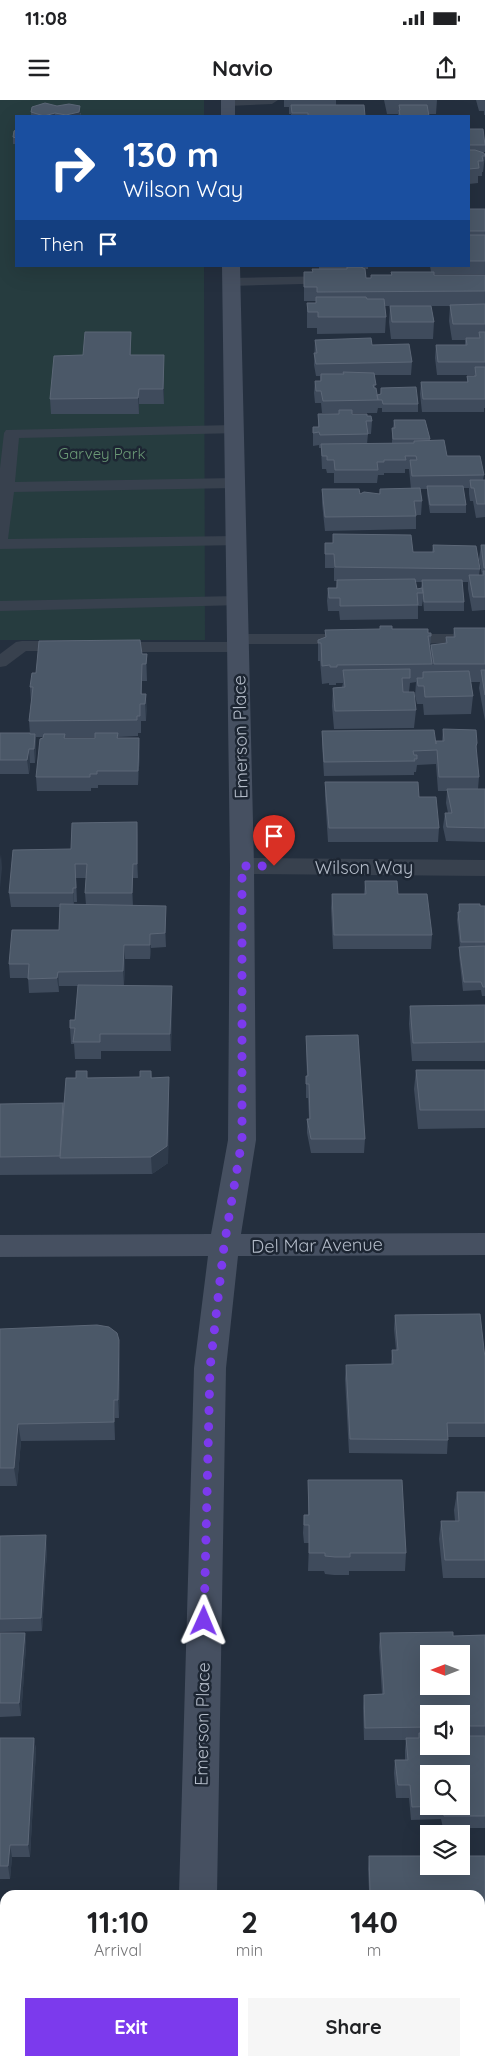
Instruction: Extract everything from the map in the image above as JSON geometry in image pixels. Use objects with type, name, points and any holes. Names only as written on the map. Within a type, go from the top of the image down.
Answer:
[{"type":"street","name":"Emerson Place","points":[[198,1890],[210,1368],[224,1246],[242,1140],[242,866],[231,274]]},
{"type":"street","name":"Wilson Way","points":[[242,866],[485,868]]},
{"type":"street","name":"Del Mar Avenue","points":[[0,1246],[485,1244]]},
{"type":"lane","points":[[228,106],[272,100]]},
{"type":"lane","points":[[231,274],[350,279]]},
{"type":"lane","points":[[0,539],[12,433],[234,430]]},
{"type":"lane","points":[[6,487],[235,483]]},
{"type":"lane","points":[[0,544],[236,541]]},
{"type":"lane","points":[[0,606],[237,601]]},
{"type":"lane","points":[[0,662],[22,646],[368,639]]},
{"type":"lane","points":[[388,639],[485,639]]},
{"type":"green space","name":"Garvey Park","points":[[0,100],[204,100],[204,115],[15,115],[15,267],[204,267],[205,640],[0,640]]},
{"type":"building","points":[[45,103],[57,106],[69,104],[80,106],[79,112],[66,115],[55,113],[41,115],[31,112],[32,107]]},
{"type":"building","points":[[291,105],[364,105],[365,115],[308,115],[308,113],[292,113]]},
{"type":"building","points":[[399,105],[427,105],[429,115],[400,115]]},
{"type":"building","points":[[470,129],[483,129],[485,145],[470,145]]},
{"type":"building","points":[[470,150],[484,153],[485,156],[482,156],[483,161],[478,161],[479,168],[470,169]]},
{"type":"building","points":[[470,209],[485,209],[485,231],[470,231]]},
{"type":"building","points":[[470,235],[485,235],[485,261],[470,261]]},
{"type":"building","points":[[347,267],[361,267],[365,269],[366,278],[371,278],[371,275],[392,275],[391,272],[434,272],[434,275],[485,275],[485,291],[317,292],[317,287],[304,287],[304,272],[313,272],[312,269],[347,269]]},
{"type":"building","points":[[316,297],[384,299],[386,317],[318,317],[318,312],[308,312],[307,303],[316,303]]},
{"type":"building","points":[[485,304],[485,324],[453,324],[450,305]]},
{"type":"building","points":[[390,306],[431,306],[434,322],[392,322]]},
{"type":"building","points":[[85,332],[131,332],[130,355],[164,355],[163,389],[139,389],[138,398],[50,399],[54,356],[83,355]]},
{"type":"building","points":[[479,332],[485,332],[485,362],[438,362],[436,345],[467,345],[466,338],[480,338]]},
{"type":"building","points":[[371,338],[372,345],[409,344],[412,362],[316,364],[314,353],[317,353],[315,340]]},
{"type":"building","points":[[475,367],[485,367],[485,399],[423,399],[421,382],[468,382],[467,376],[476,376]]},
{"type":"building","points":[[343,372],[374,373],[376,385],[373,385],[376,388],[378,400],[323,401],[321,391],[316,391],[315,381],[321,381],[321,374],[344,374]]},
{"type":"building","points":[[416,387],[418,404],[383,404],[382,400],[378,400],[377,395],[381,394],[381,388]]},
{"type":"building","points":[[339,410],[352,410],[352,414],[367,414],[367,416],[371,416],[372,421],[366,421],[368,434],[320,435],[319,432],[313,433],[313,427],[319,427],[318,414],[339,414]]},
{"type":"building","points":[[394,420],[425,420],[430,439],[393,439],[392,428],[395,428]]},
{"type":"building","points":[[444,440],[447,456],[480,456],[484,475],[412,476],[410,460],[417,460],[416,456],[405,456],[406,460],[384,460],[384,462],[377,462],[378,470],[335,470],[334,460],[327,460],[327,456],[322,456],[321,444],[414,443],[414,441]]},
{"type":"building","points":[[470,480],[485,480],[485,504],[477,504],[474,488],[471,488]]},
{"type":"building","points":[[427,486],[463,486],[466,505],[430,505]]},
{"type":"building","points":[[420,488],[422,501],[414,501],[416,516],[325,517],[322,489],[359,489],[360,494],[364,492],[380,494],[380,489]]},
{"type":"building","points":[[333,534],[411,535],[413,552],[434,552],[433,545],[476,546],[480,569],[335,567],[334,554],[325,554],[325,543],[333,543]]},
{"type":"building","points":[[481,545],[485,545],[485,568],[484,568]]},
{"type":"building","points":[[483,571],[485,571],[485,597],[473,597],[469,575],[484,575]]},
{"type":"building","points":[[415,579],[417,589],[422,588],[423,593],[417,593],[418,605],[340,606],[340,598],[329,598],[328,588],[337,588],[337,580]]},
{"type":"building","points":[[422,580],[462,580],[464,602],[424,602]]},
{"type":"building","points":[[380,626],[392,626],[392,629],[428,629],[428,633],[431,633],[431,636],[428,636],[432,664],[322,666],[321,643],[318,643],[318,640],[326,637],[325,630],[380,629]]},
{"type":"building","points":[[454,628],[485,628],[485,664],[434,664],[431,645],[447,643],[446,637],[455,637]]},
{"type":"building","points":[[140,640],[142,654],[147,654],[146,664],[142,664],[141,694],[146,694],[145,704],[140,704],[140,716],[137,716],[137,720],[29,721],[33,687],[30,687],[32,673],[36,673],[39,641]]},
{"type":"building","points":[[410,669],[410,678],[402,678],[403,692],[414,692],[416,710],[335,711],[333,688],[345,687],[343,670]]},
{"type":"building","points":[[481,670],[485,670],[485,695]]},
{"type":"building","points":[[469,671],[473,696],[425,697],[424,686],[418,686],[417,678],[423,678],[423,672]]},
{"type":"building","points":[[443,729],[476,730],[479,777],[439,777],[437,750],[413,751],[414,755],[417,755],[417,759],[414,759],[415,761],[324,762],[322,731],[434,730],[436,744],[436,741],[444,741]]},
{"type":"building","points":[[0,733],[35,734],[34,749],[29,749],[27,760],[0,760]]},
{"type":"building","points":[[95,733],[118,733],[117,738],[139,738],[138,771],[97,771],[97,774],[90,774],[90,777],[36,777],[40,739],[43,738],[44,734],[65,734],[64,738],[95,738]]},
{"type":"building","points":[[325,782],[418,782],[419,797],[436,797],[439,828],[329,828]]},
{"type":"building","points":[[447,789],[485,789],[485,828],[447,827],[445,813],[452,813]]},
{"type":"building","points":[[137,822],[137,864],[133,864],[132,893],[85,893],[87,864],[75,864],[76,888],[73,888],[73,893],[9,893],[13,850],[71,849],[72,823]]},
{"type":"building","points":[[365,881],[397,881],[398,894],[427,894],[432,935],[334,935],[332,894],[366,894]]},
{"type":"building","points":[[60,904],[166,906],[165,933],[150,934],[150,945],[124,945],[123,971],[58,972],[57,978],[28,979],[29,964],[9,964],[12,930],[59,930]]},
{"type":"building","points":[[459,904],[480,904],[480,906],[485,906],[485,942],[461,942]]},
{"type":"building","points":[[485,946],[485,987],[483,987],[481,982],[464,982],[459,947]]},
{"type":"building","points":[[78,985],[172,986],[170,1034],[100,1034],[100,1042],[73,1042],[75,1028],[70,1028],[70,1020],[75,1020]]},
{"type":"building","points":[[485,1005],[485,1042],[413,1043],[410,1006]]},
{"type":"building","points":[[358,1035],[365,1139],[311,1139],[307,1119],[310,1119],[309,1084],[306,1084],[306,1076],[308,1076],[306,1036]]},
{"type":"building","points":[[416,1070],[485,1070],[485,1110],[420,1110]]},
{"type":"building","points":[[76,1071],[87,1071],[87,1078],[140,1077],[140,1071],[151,1071],[151,1078],[169,1077],[167,1146],[151,1157],[60,1158],[66,1078],[76,1078]]},
{"type":"building","points":[[63,1103],[60,1156],[0,1157],[0,1104]]},
{"type":"building","points":[[480,1314],[485,1358],[485,1423],[447,1423],[448,1440],[350,1439],[346,1365],[393,1364],[392,1350],[398,1350],[395,1315]]},
{"type":"building","points":[[97,1325],[109,1327],[117,1333],[119,1340],[118,1400],[114,1400],[114,1422],[18,1424],[14,1468],[0,1468],[0,1329]]},
{"type":"building","points":[[308,1480],[402,1480],[406,1553],[350,1553],[350,1557],[335,1557],[325,1556],[325,1553],[309,1553],[309,1525],[304,1525],[304,1515],[309,1515]]},
{"type":"building","points":[[457,1492],[485,1492],[485,1560],[445,1560],[441,1521],[459,1521]]},
{"type":"building","points":[[46,1535],[41,1618],[0,1619],[0,1536]]},
{"type":"building","points":[[453,1632],[453,1636],[485,1635],[485,1726],[470,1726],[470,1705],[420,1705],[420,1727],[365,1728],[364,1695],[384,1694],[380,1633]]},
{"type":"building","points":[[0,1633],[25,1633],[19,1703],[0,1703]]},
{"type":"building","points":[[420,1733],[420,1755],[470,1755],[470,1736],[485,1736],[485,1816],[444,1816],[470,1815],[470,1765],[420,1765],[420,1807],[412,1807],[410,1785],[398,1785],[395,1760],[408,1760],[406,1738],[419,1738]]},
{"type":"building","points":[[0,1738],[34,1738],[28,1845],[10,1845],[8,1866],[0,1866]]},
{"type":"building","points":[[369,1856],[420,1856],[420,1875],[470,1875],[470,1856],[485,1856],[485,1890],[370,1890]]},
{"type":"route","points":[[204,1621],[210,1368],[224,1246],[242,1140],[242,866],[274,866]]}]
